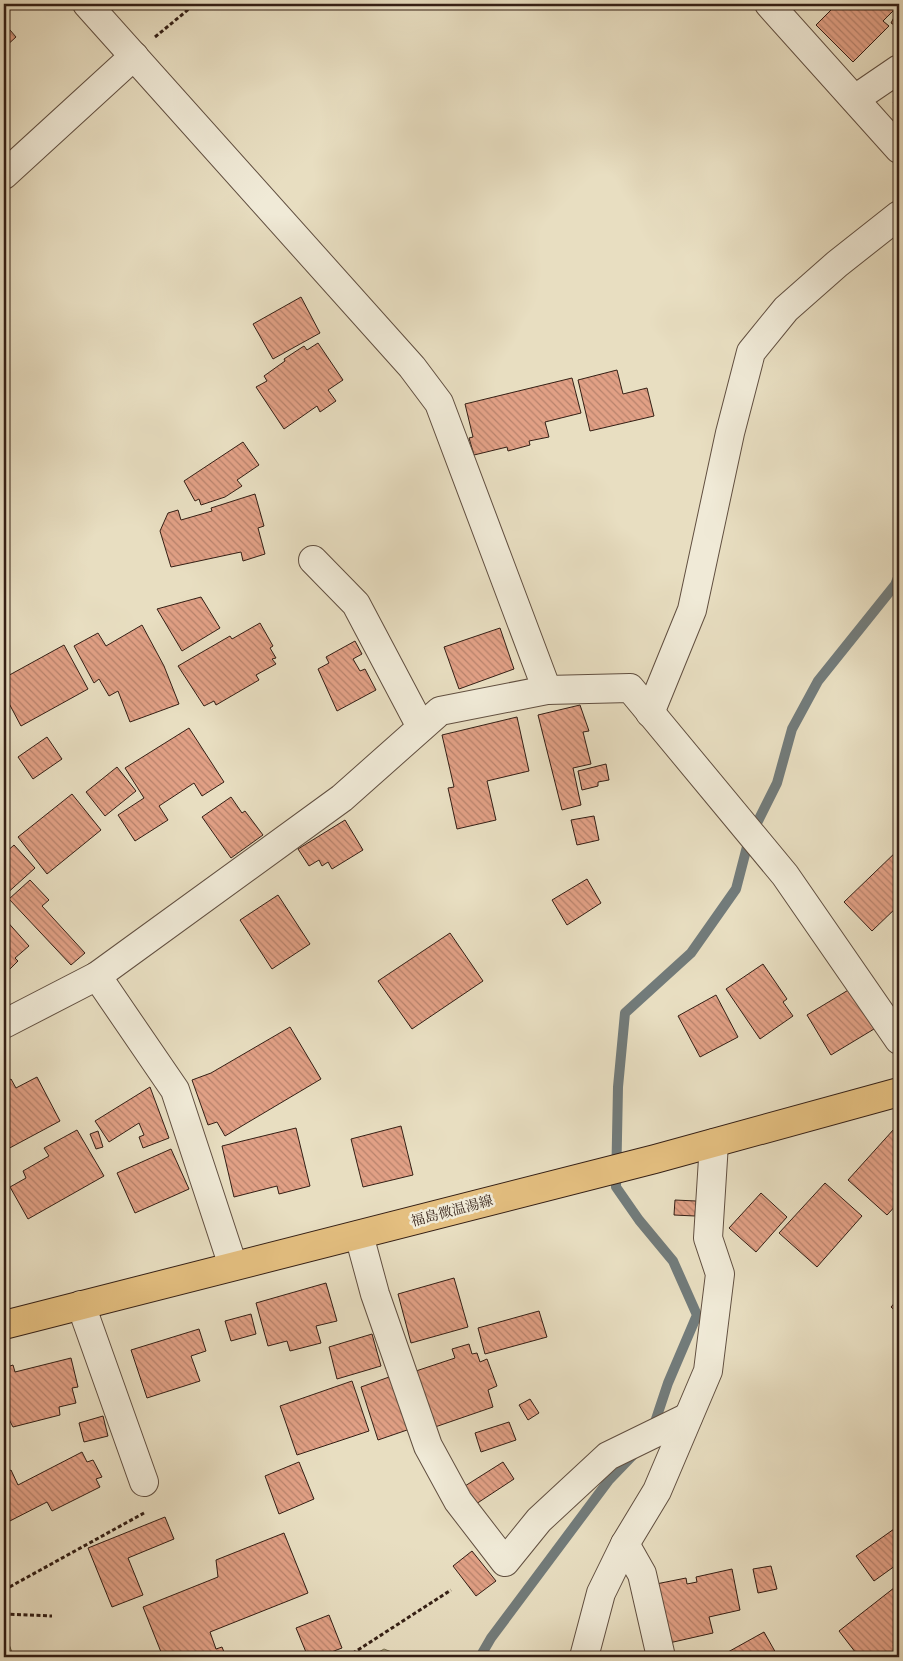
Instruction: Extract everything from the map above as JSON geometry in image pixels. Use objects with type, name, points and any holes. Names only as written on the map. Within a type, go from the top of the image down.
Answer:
[{"type":"main road","name":"福島微温湯線","points":[[4,1325],[655,1159],[899,1092]]},
{"type":"street","points":[[87,4],[412,367],[439,403],[547,690]]},
{"type":"street","points":[[769,4],[899,149]]},
{"type":"street","points":[[4,175],[134,56]]},
{"type":"street","points":[[855,99],[899,69]]},
{"type":"street","points":[[650,713],[692,610],[730,433],[751,352],[786,309],[837,264],[899,215]]},
{"type":"street","points":[[313,560],[356,604],[421,727]]},
{"type":"street","points":[[4,1024],[97,976],[342,798],[440,710],[547,690],[630,688],[785,875],[899,1040]]},
{"type":"street","points":[[97,976],[175,1090],[233,1266]]},
{"type":"street","points":[[584,1657],[601,1592],[625,1544],[657,1491],[708,1371],[720,1274],[708,1238],[714,1143]]},
{"type":"street","points":[[359,1235],[375,1294],[428,1446],[458,1501],[505,1562],[539,1520],[608,1456],[688,1417]]},
{"type":"street","points":[[82,1305],[144,1482]]},
{"type":"street","points":[[625,1544],[642,1574],[661,1657]]},
{"type":"path","points":[[134,56],[195,4]]},
{"type":"path","points":[[4,1590],[152,1509]]},
{"type":"path","points":[[346,1657],[451,1590]]},
{"type":"path","points":[[4,1614],[52,1616]]},
{"type":"green space","points":[[4,1632],[14,1657],[4,1657]]},
{"type":"green space","points":[[384,1649],[404,1657],[370,1657]]},
{"type":"building","points":[[837,4],[889,4],[895,9],[883,21],[889,26],[853,62],[816,25]]},
{"type":"building","points":[[899,8],[899,28],[891,23]]},
{"type":"building","points":[[4,23],[16,37],[4,48]]},
{"type":"building","points":[[899,97],[899,110],[893,102]]},
{"type":"building","points":[[301,297],[320,333],[273,359],[253,324]]},
{"type":"building","points":[[318,343],[343,380],[328,390],[336,401],[320,412],[317,406],[284,429],[256,387],[267,381],[264,376],[285,361],[284,359],[304,346],[307,350]]},
{"type":"building","points":[[617,370],[623,394],[647,388],[654,416],[590,431],[578,380]]},
{"type":"building","points":[[572,378],[581,413],[545,422],[549,437],[529,441],[530,445],[508,451],[507,447],[474,455],[469,438],[473,437],[465,404]]},
{"type":"building","points":[[243,442],[259,465],[237,480],[242,486],[225,497],[201,505],[199,499],[195,501],[184,481]]},
{"type":"building","points":[[255,494],[264,526],[258,528],[265,554],[243,561],[241,552],[171,567],[160,531],[168,513],[178,510],[181,520],[212,511],[211,508]]},
{"type":"building","points":[[201,597],[220,628],[182,651],[157,609]]},
{"type":"building","points":[[260,623],[273,646],[270,648],[276,658],[272,659],[276,664],[256,675],[259,680],[216,705],[214,701],[204,706],[178,666],[230,636],[232,639]]},
{"type":"building","points":[[142,625],[164,666],[179,704],[130,722],[118,691],[109,696],[99,679],[94,683],[74,646],[98,633],[106,646]]},
{"type":"building","points":[[500,628],[514,669],[459,689],[444,647]]},
{"type":"building","points":[[355,641],[362,654],[353,659],[360,671],[365,669],[376,690],[337,711],[318,669],[329,663],[326,657]]},
{"type":"building","points":[[64,645],[88,689],[21,726],[4,694],[4,678]]},
{"type":"building","points":[[580,705],[589,731],[583,732],[591,764],[573,768],[581,805],[562,810],[538,715]]},
{"type":"building","points":[[517,717],[529,771],[487,781],[496,820],[457,829],[448,788],[454,787],[442,735]]},
{"type":"building","points":[[189,728],[224,782],[202,796],[194,783],[159,806],[168,820],[135,841],[118,815],[144,798],[125,768]]},
{"type":"building","points":[[47,737],[62,759],[33,779],[18,757]]},
{"type":"building","points":[[606,764],[609,780],[598,782],[598,786],[582,790],[578,771]]},
{"type":"building","points":[[117,767],[136,791],[105,816],[86,792]]},
{"type":"building","points":[[72,794],[101,830],[47,874],[18,837]]},
{"type":"building","points":[[231,797],[242,813],[245,811],[263,835],[231,858],[202,817]]},
{"type":"building","points":[[594,816],[599,840],[577,845],[571,820]]},
{"type":"building","points":[[345,820],[363,850],[332,869],[328,862],[322,866],[319,860],[309,866],[298,849]]},
{"type":"building","points":[[14,845],[35,868],[4,896],[4,854]]},
{"type":"building","points":[[899,849],[899,905],[872,931],[844,902]]},
{"type":"building","points":[[587,879],[601,903],[567,925],[552,900]]},
{"type":"building","points":[[30,880],[49,900],[42,906],[85,953],[71,965],[9,899]]},
{"type":"building","points":[[278,895],[310,944],[272,969],[240,920]]},
{"type":"building","points":[[4,918],[29,946],[15,958],[18,961],[4,975]]},
{"type":"building","points":[[450,933],[483,981],[412,1029],[378,981]]},
{"type":"building","points":[[763,964],[787,999],[783,1002],[793,1016],[760,1039],[726,989]]},
{"type":"building","points":[[855,986],[879,1026],[831,1055],[807,1015]]},
{"type":"building","points":[[716,995],[738,1037],[700,1057],[678,1016]]},
{"type":"building","points":[[290,1027],[321,1079],[225,1136],[217,1122],[208,1125],[192,1080],[211,1073]]},
{"type":"building","points":[[37,1077],[60,1121],[4,1151],[4,1083],[11,1079],[16,1088]]},
{"type":"building","points":[[150,1087],[169,1138],[143,1148],[139,1137],[144,1135],[139,1123],[109,1142],[95,1121]]},
{"type":"building","points":[[401,1126],[413,1175],[363,1187],[351,1139]]},
{"type":"building","points":[[296,1128],[310,1186],[279,1194],[277,1186],[234,1197],[222,1146]]},
{"type":"building","points":[[894,1129],[899,1133],[899,1202],[887,1215],[848,1180]]},
{"type":"building","points":[[77,1130],[104,1176],[28,1219],[10,1187],[26,1178],[23,1171],[49,1156],[44,1148]]},
{"type":"building","points":[[98,1131],[103,1147],[96,1149],[90,1134]]},
{"type":"building","points":[[171,1149],[189,1189],[135,1213],[117,1173]]},
{"type":"building","points":[[825,1183],[862,1216],[817,1267],[779,1233]]},
{"type":"building","points":[[761,1193],[787,1217],[756,1252],[729,1228]]},
{"type":"building","points":[[675,1200],[696,1201],[695,1216],[674,1215]]},
{"type":"building","points":[[454,1278],[468,1327],[411,1343],[398,1294]]},
{"type":"building","points":[[326,1283],[337,1321],[316,1326],[321,1343],[290,1351],[287,1341],[268,1346],[256,1303]]},
{"type":"building","points":[[899,1298],[899,1314],[891,1307]]},
{"type":"building","points":[[539,1311],[547,1337],[485,1354],[478,1328]]},
{"type":"building","points":[[251,1314],[256,1334],[231,1341],[225,1321]]},
{"type":"building","points":[[199,1329],[206,1351],[191,1356],[200,1381],[147,1398],[131,1350]]},
{"type":"building","points":[[372,1334],[381,1366],[337,1379],[329,1347]]},
{"type":"building","points":[[469,1344],[472,1354],[477,1353],[480,1362],[487,1359],[497,1386],[488,1390],[493,1407],[435,1427],[416,1371],[455,1358],[452,1349]]},
{"type":"building","points":[[71,1358],[78,1387],[72,1388],[76,1403],[59,1407],[60,1415],[13,1427],[4,1410],[4,1368],[13,1365],[15,1372]]},
{"type":"building","points":[[392,1376],[410,1429],[378,1440],[361,1387]]},
{"type":"building","points":[[352,1381],[369,1431],[297,1455],[280,1406]]},
{"type":"building","points":[[530,1399],[539,1413],[528,1420],[519,1405]]},
{"type":"building","points":[[103,1416],[108,1436],[84,1442],[79,1423]]},
{"type":"building","points":[[509,1422],[516,1440],[481,1452],[475,1433]]},
{"type":"building","points":[[4,1426],[9,1437],[4,1440]]},
{"type":"building","points":[[82,1452],[87,1462],[93,1460],[102,1477],[96,1479],[100,1487],[52,1511],[47,1502],[4,1524],[4,1474],[11,1470],[18,1485]]},
{"type":"building","points":[[299,1462],[314,1499],[279,1514],[265,1476]]},
{"type":"building","points":[[503,1462],[514,1479],[476,1504],[465,1486]]},
{"type":"building","points":[[165,1517],[174,1539],[128,1558],[143,1595],[112,1607],[88,1548]]},
{"type":"building","points":[[894,1529],[899,1537],[899,1563],[874,1581],[856,1556]]},
{"type":"building","points":[[284,1533],[308,1593],[210,1632],[216,1649],[222,1647],[226,1657],[163,1657],[143,1607],[218,1577],[216,1560]]},
{"type":"building","points":[[472,1551],[496,1581],[476,1596],[453,1566]]},
{"type":"building","points":[[771,1566],[777,1589],[758,1593],[753,1569]]},
{"type":"building","points":[[732,1569],[740,1610],[709,1617],[713,1633],[669,1643],[656,1584],[686,1578],[687,1584],[697,1582],[696,1577]]},
{"type":"building","points":[[899,1584],[899,1639],[893,1645],[898,1652],[891,1657],[859,1657],[839,1631]]},
{"type":"building","points":[[329,1615],[342,1648],[318,1657],[308,1657],[296,1628]]},
{"type":"building","points":[[764,1632],[777,1655],[773,1657],[719,1657]]},
{"type":"waterway","points":[[653,1428],[668,1383],[697,1315],[673,1261],[639,1220],[616,1187],[618,1087],[625,1013],[691,953],[736,889],[749,839],[777,783],[792,729],[818,681],[895,585],[899,575]]},
{"type":"waterway","points":[[480,1657],[491,1638],[609,1480],[635,1453]]}]
